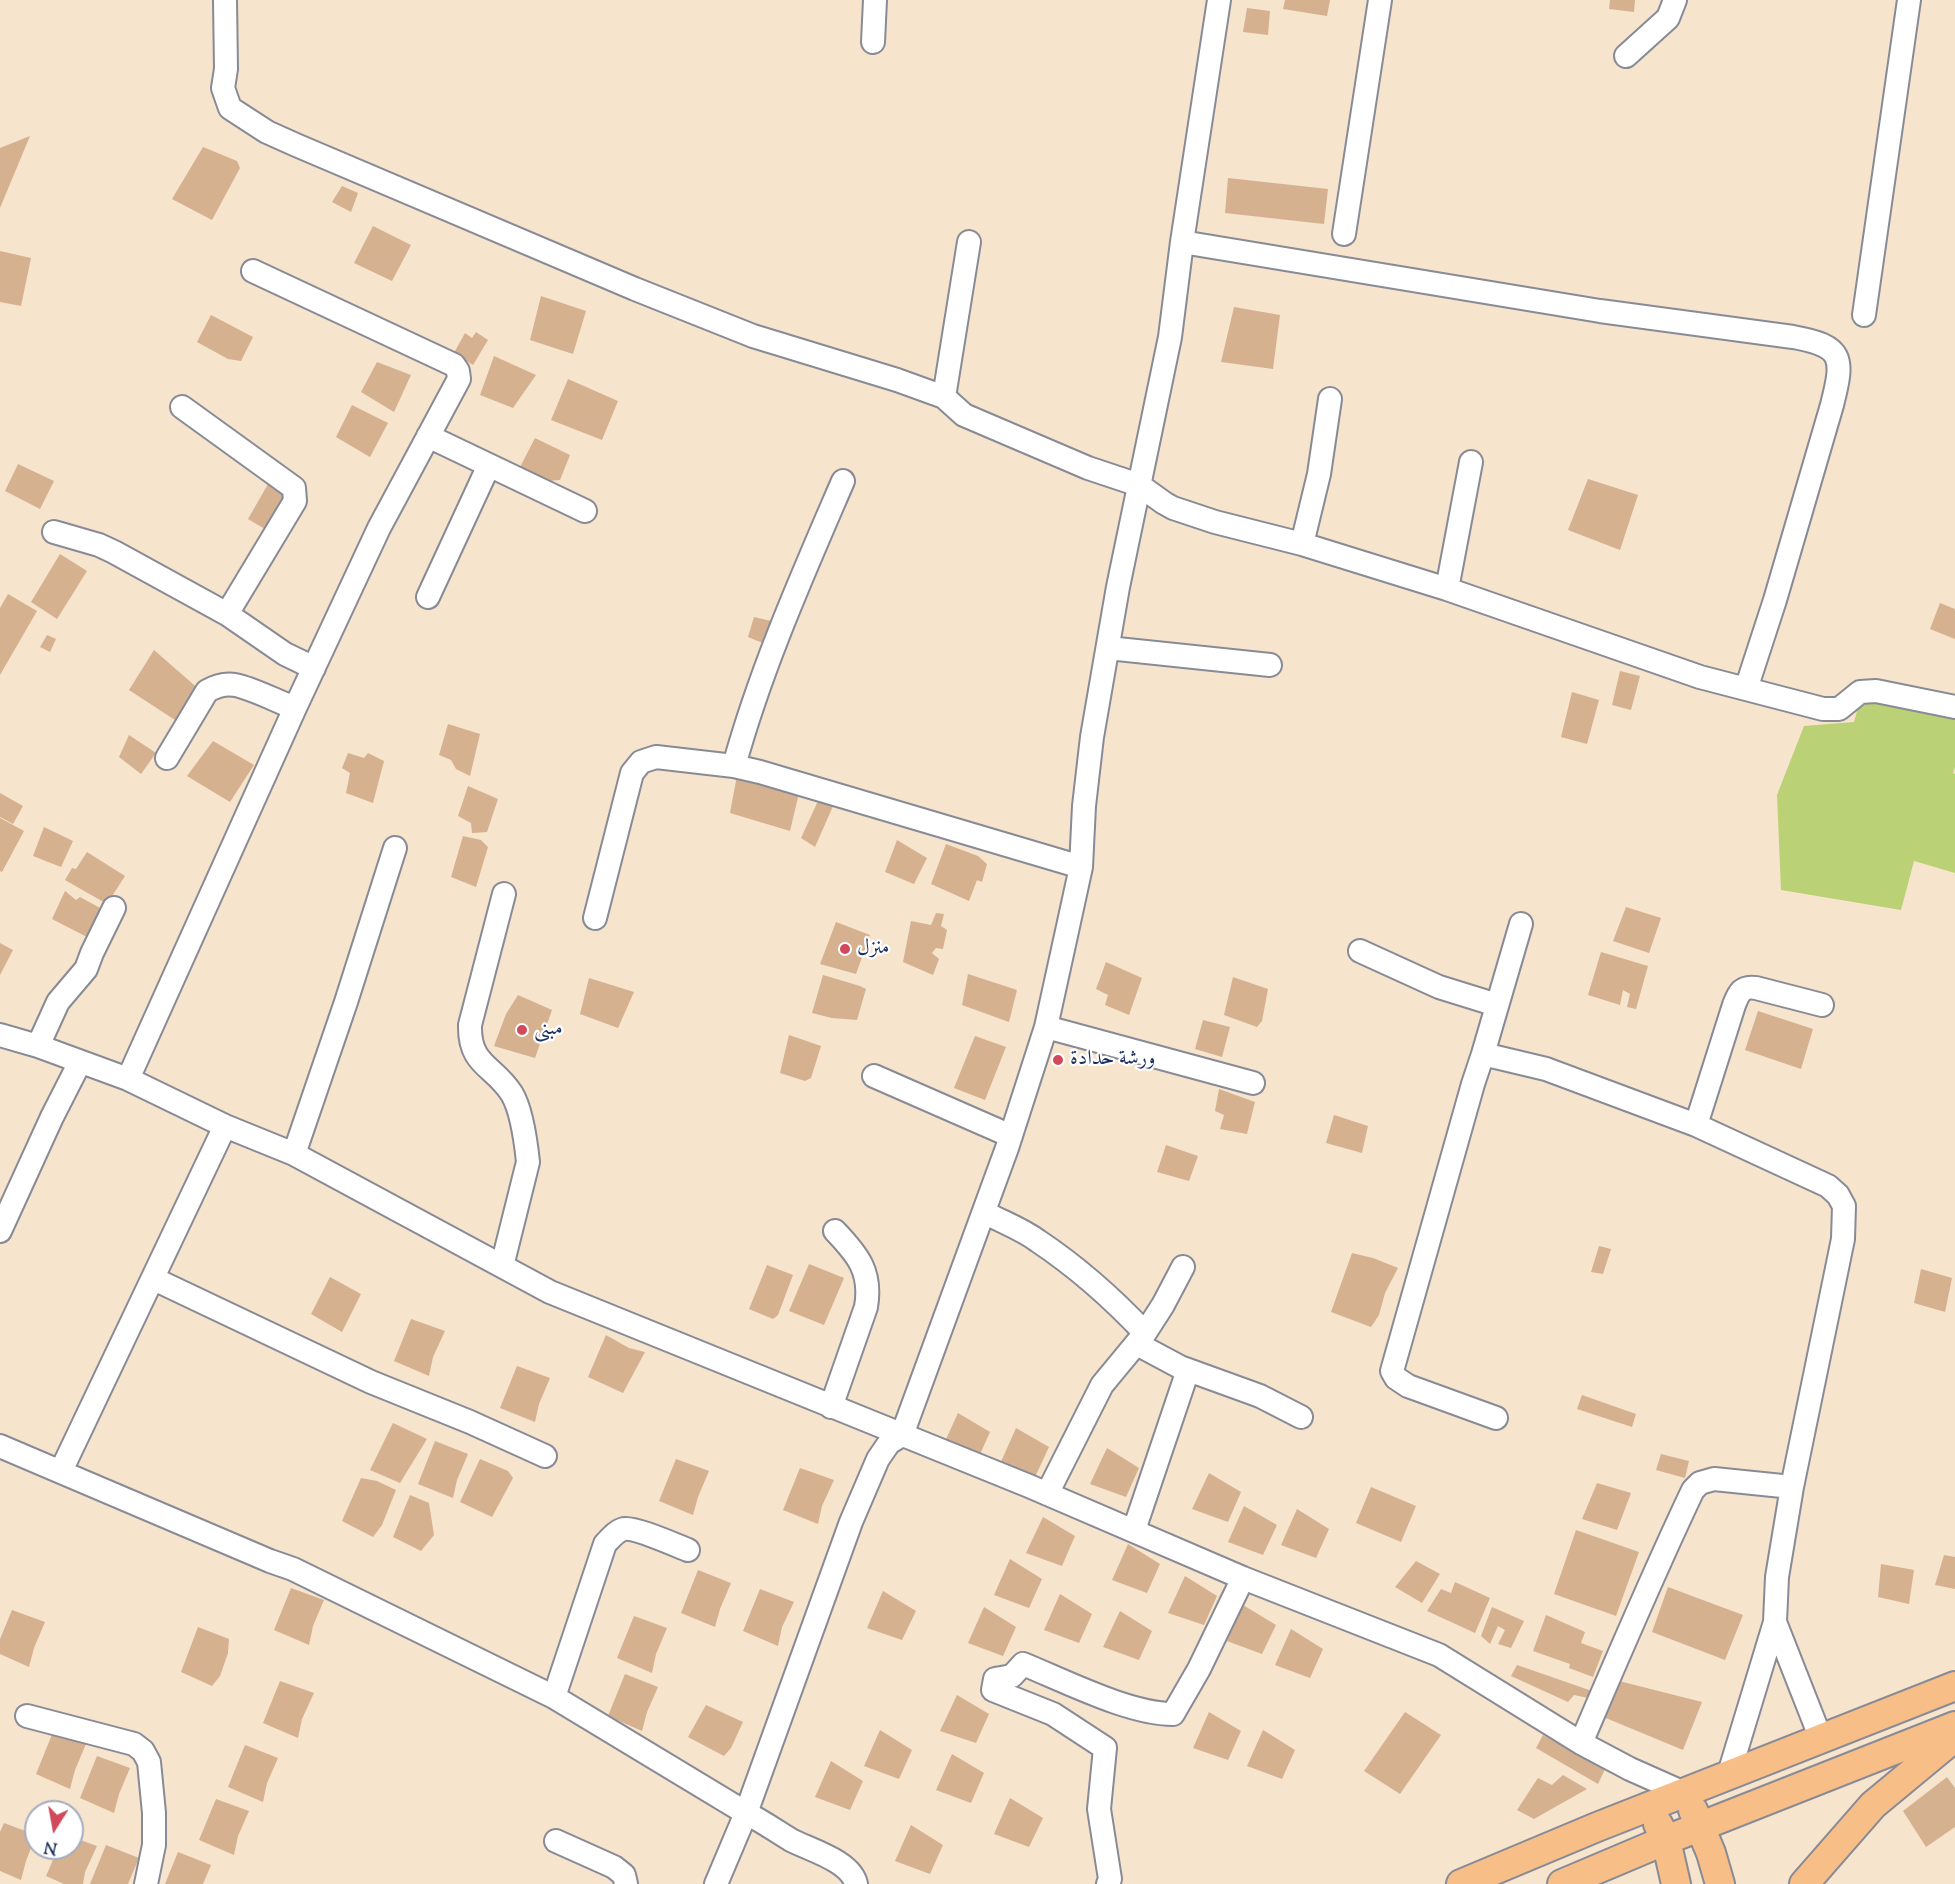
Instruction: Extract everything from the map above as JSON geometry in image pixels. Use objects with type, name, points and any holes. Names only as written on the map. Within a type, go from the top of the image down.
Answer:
[{"type":"main road","points":[[1461,1884],[1649,1806],[1728,1777],[1955,1686]]},
{"type":"main road","points":[[1562,1884],[1700,1826],[1955,1726]]},
{"type":"main road","points":[[1804,1884],[1873,1805],[1955,1737]]},
{"type":"main road","points":[[1684,1793],[1700,1826],[1720,1884]]},
{"type":"main road","points":[[1649,1806],[1666,1840],[1676,1884]]},
{"type":"street","points":[[225,0],[226,69],[223,88],[230,108],[267,132],[635,289],[753,336],[897,380],[944,397],[964,415],[1088,468],[1139,485],[1173,508],[1215,522],[1302,544],[1447,589],[1689,673],[1823,709],[1839,709],[1860,692],[1876,691],[1955,707]]},
{"type":"street","points":[[873,42],[875,0]]},
{"type":"street","points":[[716,1884],[746,1813],[851,1522],[878,1459],[889,1443],[902,1436],[1011,1136],[1046,1027],[1081,867],[1084,806],[1092,737],[1139,485],[1170,337],[1219,0]]},
{"type":"street","points":[[1344,234],[1380,0]]},
{"type":"street","points":[[1626,56],[1668,18],[1675,0]]},
{"type":"street","points":[[1864,315],[1909,0]]},
{"type":"street","points":[[944,397],[969,242]]},
{"type":"street","points":[[1182,242],[1600,311],[1801,339],[1818,342],[1830,348],[1836,355],[1839,370],[1838,382],[1775,600],[1746,689]]},
{"type":"street","points":[[128,1079],[295,708],[379,528],[459,379],[454,365],[253,271]]},
{"type":"street","points":[[1302,544],[1320,474],[1330,399]]},
{"type":"street","points":[[182,407],[206,422],[294,488],[295,501],[227,614]]},
{"type":"street","points":[[428,436],[585,511]]},
{"type":"street","points":[[1447,589],[1471,462]]},
{"type":"street","points":[[428,597],[489,465]]},
{"type":"street","points":[[734,766],[744,728],[787,615],[843,481]]},
{"type":"street","points":[[54,532],[99,545],[114,552],[227,614],[285,654],[314,668]]},
{"type":"street","points":[[1108,648],[1270,665]]},
{"type":"street","points":[[167,758],[207,691],[213,687],[235,685],[295,708]]},
{"type":"street","points":[[594,918],[632,773],[641,762],[656,757],[734,766],[760,772],[1081,867]]},
{"type":"street","points":[[294,1154],[395,848]]},
{"type":"street","points":[[502,1266],[528,1162],[526,1146],[513,1095],[480,1060],[470,1041],[470,1025],[504,894]]},
{"type":"street","points":[[38,1046],[58,1002],[86,969],[114,908]]},
{"type":"street","points":[[1496,1418],[1408,1386],[1396,1378],[1392,1371],[1521,924]]},
{"type":"street","points":[[1360,951],[1439,987],[1497,1005]]},
{"type":"street","points":[[1696,1125],[1734,1005],[1741,990],[1749,987],[1756,988],[1822,1005]]},
{"type":"street","points":[[1046,1027],[1253,1083]]},
{"type":"street","points":[[0,1035],[38,1046],[128,1079],[225,1126],[294,1154],[550,1292],[1047,1494],[1243,1578],[1439,1655],[1581,1743],[1630,1769],[1684,1793]]},
{"type":"street","points":[[1483,1054],[1546,1069],[1696,1125],[1828,1186],[1838,1195],[1844,1206],[1843,1239],[1792,1487],[1777,1578],[1776,1622],[1728,1777]]},
{"type":"street","points":[[0,1231],[80,1062]]},
{"type":"street","points":[[874,1076],[1011,1136]]},
{"type":"street","points":[[60,1471],[154,1279],[225,1126]]},
{"type":"street","points":[[984,1212],[1036,1239],[1065,1261],[1107,1295],[1141,1338],[1188,1370],[1260,1396],[1301,1417]]},
{"type":"street","points":[[831,1407],[868,1298],[867,1277],[864,1269],[852,1249],[835,1231]]},
{"type":"street","points":[[1047,1494],[1102,1385],[1141,1338],[1163,1305],[1183,1267]]},
{"type":"street","points":[[154,1279],[371,1382],[470,1422],[545,1456]]},
{"type":"street","points":[[1134,1530],[1188,1370]]},
{"type":"street","points":[[0,1446],[293,1569],[554,1697],[789,1839],[833,1859],[852,1874],[856,1884]]},
{"type":"street","points":[[1581,1743],[1693,1490],[1700,1483],[1714,1479],[1792,1487]]},
{"type":"street","points":[[554,1697],[605,1544],[625,1529],[635,1530],[688,1550]]},
{"type":"street","points":[[1108,1884],[1110,1879],[1099,1809],[1105,1748],[1053,1714],[993,1690],[995,1679],[1012,1676],[1023,1664],[1121,1704],[1162,1714],[1173,1714],[1243,1578]]},
{"type":"street","points":[[1776,1622],[1821,1739]]},
{"type":"street","points":[[27,1716],[134,1744],[143,1751],[149,1762],[154,1813],[154,1845],[146,1884]]},
{"type":"street","points":[[1630,1769],[1649,1806]]},
{"type":"street","points":[[556,1841],[614,1867],[624,1875],[626,1884]]},
{"type":"green space","points":[[1860,700],[1955,718],[1953,773],[1955,774],[1955,873],[1914,861],[1901,910],[1781,890],[1777,795],[1804,726],[1854,722]]},
{"type":"building","points":[[1285,0],[1330,0],[1327,16],[1283,9]]},
{"type":"building","points":[[1610,0],[1635,0],[1634,12],[1609,9]]},
{"type":"building","points":[[1247,8],[1270,11],[1268,35],[1243,32]]},
{"type":"building","points":[[30,136],[0,208],[0,148]]},
{"type":"building","points":[[203,147],[237,161],[240,168],[212,220],[172,199]]},
{"type":"building","points":[[1228,178],[1328,189],[1324,224],[1225,213]]},
{"type":"building","points":[[342,186],[358,193],[351,212],[332,202]]},
{"type":"building","points":[[373,226],[411,245],[392,281],[354,263]]},
{"type":"building","points":[[0,251],[31,258],[21,306],[0,302]]},
{"type":"building","points":[[541,296],[586,311],[573,354],[530,340]]},
{"type":"building","points":[[1234,307],[1280,315],[1273,369],[1221,362]]},
{"type":"building","points":[[211,315],[253,337],[241,361],[228,359],[197,342]]},
{"type":"building","points":[[476,332],[488,340],[473,365],[454,353],[465,333],[472,338]]},
{"type":"building","points":[[494,356],[536,375],[513,408],[480,395]]},
{"type":"building","points":[[377,362],[411,375],[394,412],[361,392]]},
{"type":"building","points":[[568,379],[618,401],[602,440],[551,420]]},
{"type":"building","points":[[352,405],[388,423],[370,457],[336,437]]},
{"type":"building","points":[[535,438],[570,455],[560,480],[535,482],[518,471]]},
{"type":"building","points":[[18,464],[54,481],[40,509],[5,491]]},
{"type":"building","points":[[1588,479],[1638,495],[1620,550],[1568,530]]},
{"type":"building","points":[[268,484],[295,501],[275,535],[248,519]]},
{"type":"building","points":[[60,554],[87,571],[57,619],[31,602]]},
{"type":"building","points":[[8,594],[37,611],[0,675],[0,608]]},
{"type":"building","points":[[1940,603],[1955,609],[1955,639],[1930,629]]},
{"type":"building","points":[[754,617],[784,624],[775,648],[748,637]]},
{"type":"building","points":[[47,635],[56,639],[50,652],[40,647]]},
{"type":"building","points":[[154,650],[201,691],[181,724],[129,690]]},
{"type":"building","points":[[1620,671],[1640,676],[1631,710],[1612,705]]},
{"type":"building","points":[[1572,692],[1599,700],[1587,744],[1561,737]]},
{"type":"building","points":[[448,724],[480,734],[470,776],[456,769],[451,760],[439,755]]},
{"type":"building","points":[[129,735],[156,753],[141,774],[119,757]]},
{"type":"building","points":[[213,741],[254,765],[230,802],[187,776]]},
{"type":"building","points":[[348,753],[364,758],[368,753],[384,761],[373,803],[346,793],[350,773],[342,768]]},
{"type":"building","points":[[738,770],[800,789],[790,831],[730,813]]},
{"type":"building","points":[[468,786],[498,799],[487,832],[472,833],[471,823],[458,816]]},
{"type":"building","points":[[0,793],[23,806],[13,824],[0,817]]},
{"type":"building","points":[[818,801],[833,806],[815,847],[801,838]]},
{"type":"building","points":[[0,818],[24,831],[2,872],[0,871]]},
{"type":"building","points":[[44,827],[73,841],[61,867],[33,856]]},
{"type":"building","points":[[463,836],[481,840],[488,847],[476,887],[451,877]]},
{"type":"building","points":[[897,840],[927,858],[914,884],[885,872]]},
{"type":"building","points":[[946,844],[978,856],[987,864],[982,882],[977,880],[969,901],[931,884]]},
{"type":"building","points":[[87,852],[125,876],[107,904],[65,880],[72,868],[76,869]]},
{"type":"building","points":[[65,891],[76,900],[80,897],[102,909],[87,937],[52,919]]},
{"type":"building","points":[[1626,907],[1661,918],[1649,953],[1613,941]]},
{"type":"building","points":[[936,913],[944,914],[941,926],[947,930],[943,949],[936,948],[932,953],[939,959],[933,975],[903,962],[911,921],[931,925]]},
{"type":"building","name":"منزل","points":[[836,922],[870,935],[856,974],[820,964]]},
{"type":"building","points":[[0,943],[13,950],[0,975]]},
{"type":"building","points":[[1601,952],[1648,966],[1636,1009],[1627,1007],[1630,994],[1623,990],[1620,1005],[1588,995]]},
{"type":"building","points":[[1106,962],[1142,978],[1129,1015],[1105,1005],[1108,995],[1096,989]]},
{"type":"building","points":[[968,974],[1017,990],[1009,1022],[962,1005]]},
{"type":"building","points":[[823,975],[866,989],[857,1020],[832,1018],[812,1013]]},
{"type":"building","points":[[1233,977],[1268,989],[1262,1021],[1257,1027],[1224,1015]]},
{"type":"building","name":"مبنى","points":[[589,978],[634,992],[618,1028],[580,1014]]},
{"type":"building","name":"مبنى","points":[[518,995],[552,1010],[535,1058],[494,1046],[506,1014]]},
{"type":"building","points":[[1758,1011],[1813,1029],[1801,1069],[1745,1050]]},
{"type":"building","points":[[1203,1020],[1230,1027],[1222,1057],[1195,1049]]},
{"type":"building","points":[[789,1035],[821,1046],[811,1078],[805,1081],[780,1073]]},
{"type":"building","points":[[975,1036],[1006,1047],[985,1100],[954,1088]]},
{"type":"building","points":[[1219,1089],[1255,1102],[1247,1134],[1220,1129],[1224,1115],[1215,1111]]},
{"type":"building","points":[[1334,1115],[1368,1126],[1362,1153],[1326,1143]]},
{"type":"building","points":[[1166,1145],[1198,1156],[1189,1181],[1157,1172]]},
{"type":"building","points":[[1599,1246],[1611,1249],[1603,1274],[1591,1272]]},
{"type":"building","points":[[1352,1253],[1398,1268],[1385,1293],[1379,1315],[1371,1327],[1331,1312]]},
{"type":"building","points":[[809,1264],[844,1278],[824,1325],[789,1311]]},
{"type":"building","points":[[767,1265],[793,1275],[778,1315],[773,1319],[749,1309]]},
{"type":"building","points":[[1921,1269],[1952,1278],[1945,1312],[1914,1303]]},
{"type":"building","points":[[330,1277],[361,1294],[342,1332],[311,1314]]},
{"type":"building","points":[[411,1319],[445,1331],[433,1357],[429,1376],[394,1361]]},
{"type":"building","points":[[606,1335],[629,1348],[645,1352],[623,1393],[588,1377]]},
{"type":"building","points":[[517,1366],[550,1378],[539,1404],[535,1422],[500,1408]]},
{"type":"building","points":[[1582,1395],[1636,1414],[1632,1427],[1577,1409]]},
{"type":"building","points":[[958,1413],[990,1432],[977,1461],[942,1448]]},
{"type":"building","points":[[393,1423],[427,1439],[400,1483],[370,1470]]},
{"type":"building","points":[[1016,1428],[1049,1447],[1035,1477],[1000,1464]]},
{"type":"building","points":[[435,1441],[468,1454],[457,1480],[453,1498],[418,1484]]},
{"type":"building","points":[[1107,1448],[1139,1468],[1126,1497],[1090,1484]]},
{"type":"building","points":[[1661,1454],[1689,1461],[1685,1478],[1656,1470]]},
{"type":"building","points":[[480,1459],[508,1471],[513,1478],[492,1517],[460,1502]]},
{"type":"building","points":[[676,1459],[709,1471],[693,1515],[659,1501]]},
{"type":"building","points":[[800,1468],[834,1480],[822,1506],[818,1524],[783,1510]]},
{"type":"building","points":[[1209,1473],[1241,1492],[1228,1522],[1192,1509]]},
{"type":"building","points":[[361,1478],[377,1481],[396,1490],[382,1525],[373,1537],[342,1521]]},
{"type":"building","points":[[1597,1483],[1631,1493],[1617,1530],[1582,1519]]},
{"type":"building","points":[[1371,1487],[1416,1506],[1401,1542],[1356,1523]]},
{"type":"building","points":[[410,1495],[429,1503],[434,1535],[421,1551],[393,1537]]},
{"type":"building","points":[[1244,1506],[1277,1525],[1263,1555],[1228,1542]]},
{"type":"building","points":[[1297,1509],[1329,1529],[1316,1558],[1281,1545]]},
{"type":"building","points":[[1043,1517],[1075,1536],[1062,1566],[1026,1553]]},
{"type":"building","points":[[1576,1530],[1639,1552],[1616,1616],[1554,1594]]},
{"type":"building","points":[[1128,1544],[1160,1564],[1147,1593],[1112,1580]]},
{"type":"building","points":[[1944,1555],[1955,1557],[1955,1589],[1935,1585]]},
{"type":"building","points":[[1010,1559],[1042,1579],[1029,1608],[994,1595]]},
{"type":"building","points":[[1416,1561],[1440,1574],[1422,1603],[1395,1587]]},
{"type":"building","points":[[1881,1564],[1914,1570],[1909,1604],[1878,1597]]},
{"type":"building","points":[[698,1570],[731,1583],[715,1627],[681,1613]]},
{"type":"building","points":[[1185,1576],[1217,1596],[1204,1625],[1168,1613]]},
{"type":"building","points":[[1455,1582],[1490,1598],[1475,1633],[1427,1611],[1441,1589],[1451,1593]]},
{"type":"building","points":[[1668,1587],[1743,1615],[1725,1660],[1652,1632]]},
{"type":"building","points":[[291,1588],[324,1600],[313,1626],[309,1645],[274,1630]]},
{"type":"building","points":[[760,1589],[794,1602],[782,1627],[778,1646],[743,1631]]},
{"type":"building","points":[[883,1591],[916,1611],[902,1640],[867,1628]]},
{"type":"building","points":[[1060,1594],[1092,1614],[1079,1643],[1044,1630]]},
{"type":"building","points":[[1243,1605],[1276,1625],[1262,1654],[1227,1641]]},
{"type":"building","points":[[984,1607],[1016,1627],[1003,1656],[968,1643]]},
{"type":"building","points":[[1492,1607],[1524,1621],[1511,1648],[1498,1644],[1505,1630],[1498,1626],[1490,1644],[1481,1636]]},
{"type":"building","points":[[12,1610],[45,1622],[29,1667],[0,1654],[0,1639]]},
{"type":"building","points":[[1120,1611],[1152,1631],[1139,1660],[1103,1647]]},
{"type":"building","points":[[1546,1615],[1585,1632],[1581,1643],[1603,1651],[1593,1677],[1569,1668],[1570,1664],[1533,1651]]},
{"type":"building","points":[[634,1616],[667,1628],[656,1654],[652,1673],[617,1658]]},
{"type":"building","points":[[198,1627],[229,1639],[228,1653],[220,1676],[212,1686],[181,1672]]},
{"type":"building","points":[[1291,1629],[1323,1649],[1310,1678],[1275,1665]]},
{"type":"building","points":[[1517,1665],[1592,1691],[1588,1698],[1574,1695],[1568,1702],[1511,1676]]},
{"type":"building","points":[[625,1674],[658,1687],[642,1731],[608,1716]]},
{"type":"building","points":[[1615,1680],[1702,1702],[1683,1750],[1601,1716]]},
{"type":"building","points":[[280,1681],[314,1693],[302,1719],[298,1738],[263,1723]]},
{"type":"building","points":[[957,1695],[989,1714],[976,1743],[940,1731]]},
{"type":"building","points":[[706,1705],[743,1722],[731,1748],[724,1756],[688,1737]]},
{"type":"building","points":[[1209,1712],[1241,1731],[1228,1760],[1193,1748]]},
{"type":"building","points":[[1405,1712],[1441,1735],[1400,1794],[1364,1771]]},
{"type":"building","points":[[880,1730],[912,1750],[899,1779],[864,1766]]},
{"type":"building","points":[[1263,1730],[1295,1750],[1282,1779],[1247,1766]]},
{"type":"building","points":[[53,1732],[86,1744],[70,1789],[36,1774]]},
{"type":"building","points":[[1543,1735],[1605,1769],[1598,1784],[1536,1748]]},
{"type":"building","points":[[245,1745],[278,1758],[267,1783],[263,1802],[228,1787]]},
{"type":"building","points":[[952,1754],[984,1773],[971,1803],[936,1790]]},
{"type":"building","points":[[97,1756],[130,1768],[114,1813],[80,1798]]},
{"type":"building","points":[[831,1761],[863,1781],[850,1810],[815,1797]]},
{"type":"building","points":[[1563,1775],[1587,1789],[1534,1819],[1517,1810],[1538,1778],[1552,1785]]},
{"type":"building","points":[[1947,1777],[1955,1788],[1955,1827],[1926,1847],[1903,1811]]},
{"type":"building","points":[[1010,1798],[1043,1818],[1029,1847],[994,1834]]},
{"type":"building","points":[[216,1799],[249,1811],[238,1836],[234,1855],[199,1840]]},
{"type":"building","points":[[4,1823],[24,1830],[24,1860],[26,1860],[21,1880],[0,1871],[0,1832]]},
{"type":"building","points":[[911,1825],[943,1845],[930,1874],[895,1861]]},
{"type":"building","points":[[84,1841],[97,1846],[85,1872],[83,1884],[64,1884],[46,1876],[53,1860],[84,1860]]},
{"type":"building","points":[[106,1845],[139,1858],[128,1884],[90,1884]]},
{"type":"building","points":[[178,1852],[211,1865],[203,1884],[165,1884]]},
{"type":"place","name":"منزل","points":[[845,949]]},
{"type":"place","name":"مبنى","points":[[522,1030]]},
{"type":"place","name":"ورشة حدادة","points":[[1058,1060]]}]
